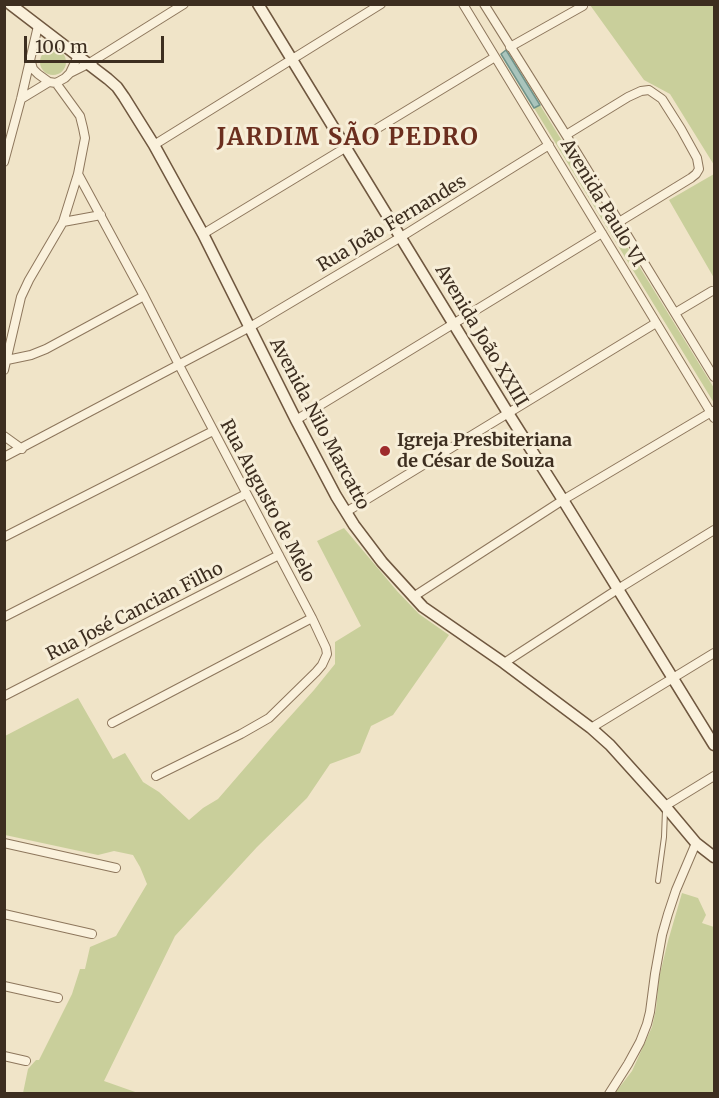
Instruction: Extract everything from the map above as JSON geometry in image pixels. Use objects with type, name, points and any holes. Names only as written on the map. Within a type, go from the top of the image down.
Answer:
[{"type":"street","name":"Avenida Nilo Marcatto","points":[[10,4],[117,87],[154,145],[203,234],[296,420],[346,512],[381,562],[423,607],[504,663],[591,728],[610,745],[696,843],[714,857]]},
{"type":"street","points":[[21,99],[52,82],[65,78],[184,4]]},
{"type":"street","name":"Avenida João XXIII","points":[[258,4],[714,745]]},
{"type":"street","points":[[154,145],[381,4]]},
{"type":"street","name":"Avenida Paulo VI","points":[[463,4],[713,414]]},
{"type":"street","name":"Avenida Paulo VI","points":[[484,4],[714,377]]},
{"type":"street","points":[[510,47],[582,6]]},
{"type":"street","points":[[4,162],[38,26]]},
{"type":"street","points":[[70,73],[78,56]]},
{"type":"street","points":[[203,234],[495,57]]},
{"type":"street","points":[[4,370],[21,297],[63,222],[78,174],[85,138],[80,116],[52,82],[33,69],[30,61]]},
{"type":"street","points":[[566,135],[628,97],[649,90],[662,99],[681,129],[699,169],[691,178],[620,222]]},
{"type":"street","name":"Rua João Fernandes","points":[[4,457],[250,327],[549,145]]},
{"type":"street","name":"Rua Augusto de Melo","points":[[78,174],[312,618],[327,654],[316,672],[269,718],[156,776]]},
{"type":"street","points":[[63,222],[101,215]]},
{"type":"street","points":[[296,420],[602,233]]},
{"type":"street","points":[[675,313],[712,291]]},
{"type":"street","points":[[7,360],[46,349],[144,296]]},
{"type":"street","points":[[346,512],[656,323]]},
{"type":"street","points":[[413,597],[563,500],[713,414]]},
{"type":"street","points":[[4,537],[213,431]]},
{"type":"street","points":[[4,436],[22,449]]},
{"type":"street","points":[[4,616],[246,494]]},
{"type":"street","points":[[504,663],[714,530]]},
{"type":"street","name":"Rua José Cancian Filho","points":[[4,696],[279,555]]},
{"type":"street","points":[[112,723],[312,618]]},
{"type":"street","points":[[591,728],[714,653]]},
{"type":"street","points":[[665,806],[714,776]]},
{"type":"street","points":[[4,843],[116,868]]},
{"type":"street","points":[[609,1094],[640,1042],[647,1024],[662,935],[676,890],[696,843]]},
{"type":"street","points":[[4,914],[92,934]]},
{"type":"street","points":[[4,986],[58,998]]},
{"type":"street","points":[[4,1056],[26,1061]]},
{"type":"lane","points":[[658,881],[664,837],[665,806]]},
{"type":"green space","points":[[590,5],[714,5],[714,165],[670,94],[644,80]]},
{"type":"green space","points":[[53,49],[62,53],[66,62],[62,71],[53,75],[44,71],[40,62],[44,53]]},
{"type":"green space","points":[[540,105],[714,388],[714,403],[534,108]]},
{"type":"green space","points":[[714,174],[714,278],[669,200]]},
{"type":"green space","points":[[344,528],[419,614],[449,635],[393,715],[371,726],[360,753],[330,764],[307,798],[257,847],[175,936],[104,1081],[138,1093],[23,1093],[28,1069],[36,1060],[39,1060],[72,994],[80,969],[85,969],[90,947],[116,936],[147,884],[133,855],[114,851],[98,855],[5,835],[5,736],[78,698],[113,759],[125,753],[143,782],[159,792],[189,820],[218,799],[314,690],[335,664],[335,642],[361,626],[317,541]]},
{"type":"green space","points":[[682,893],[698,898],[706,915],[702,923],[714,927],[714,1093],[615,1093],[632,1071],[652,1027],[659,978]]},
{"type":"water","points":[[506,50],[540,105],[534,108],[501,54]]},
{"type":"place","name":"Igreja Presbiteriana de César de Souza","points":[[385,451]]},
{"type":"district","name":"JARDIM SÃO PEDRO","points":[[348,138]]}]
